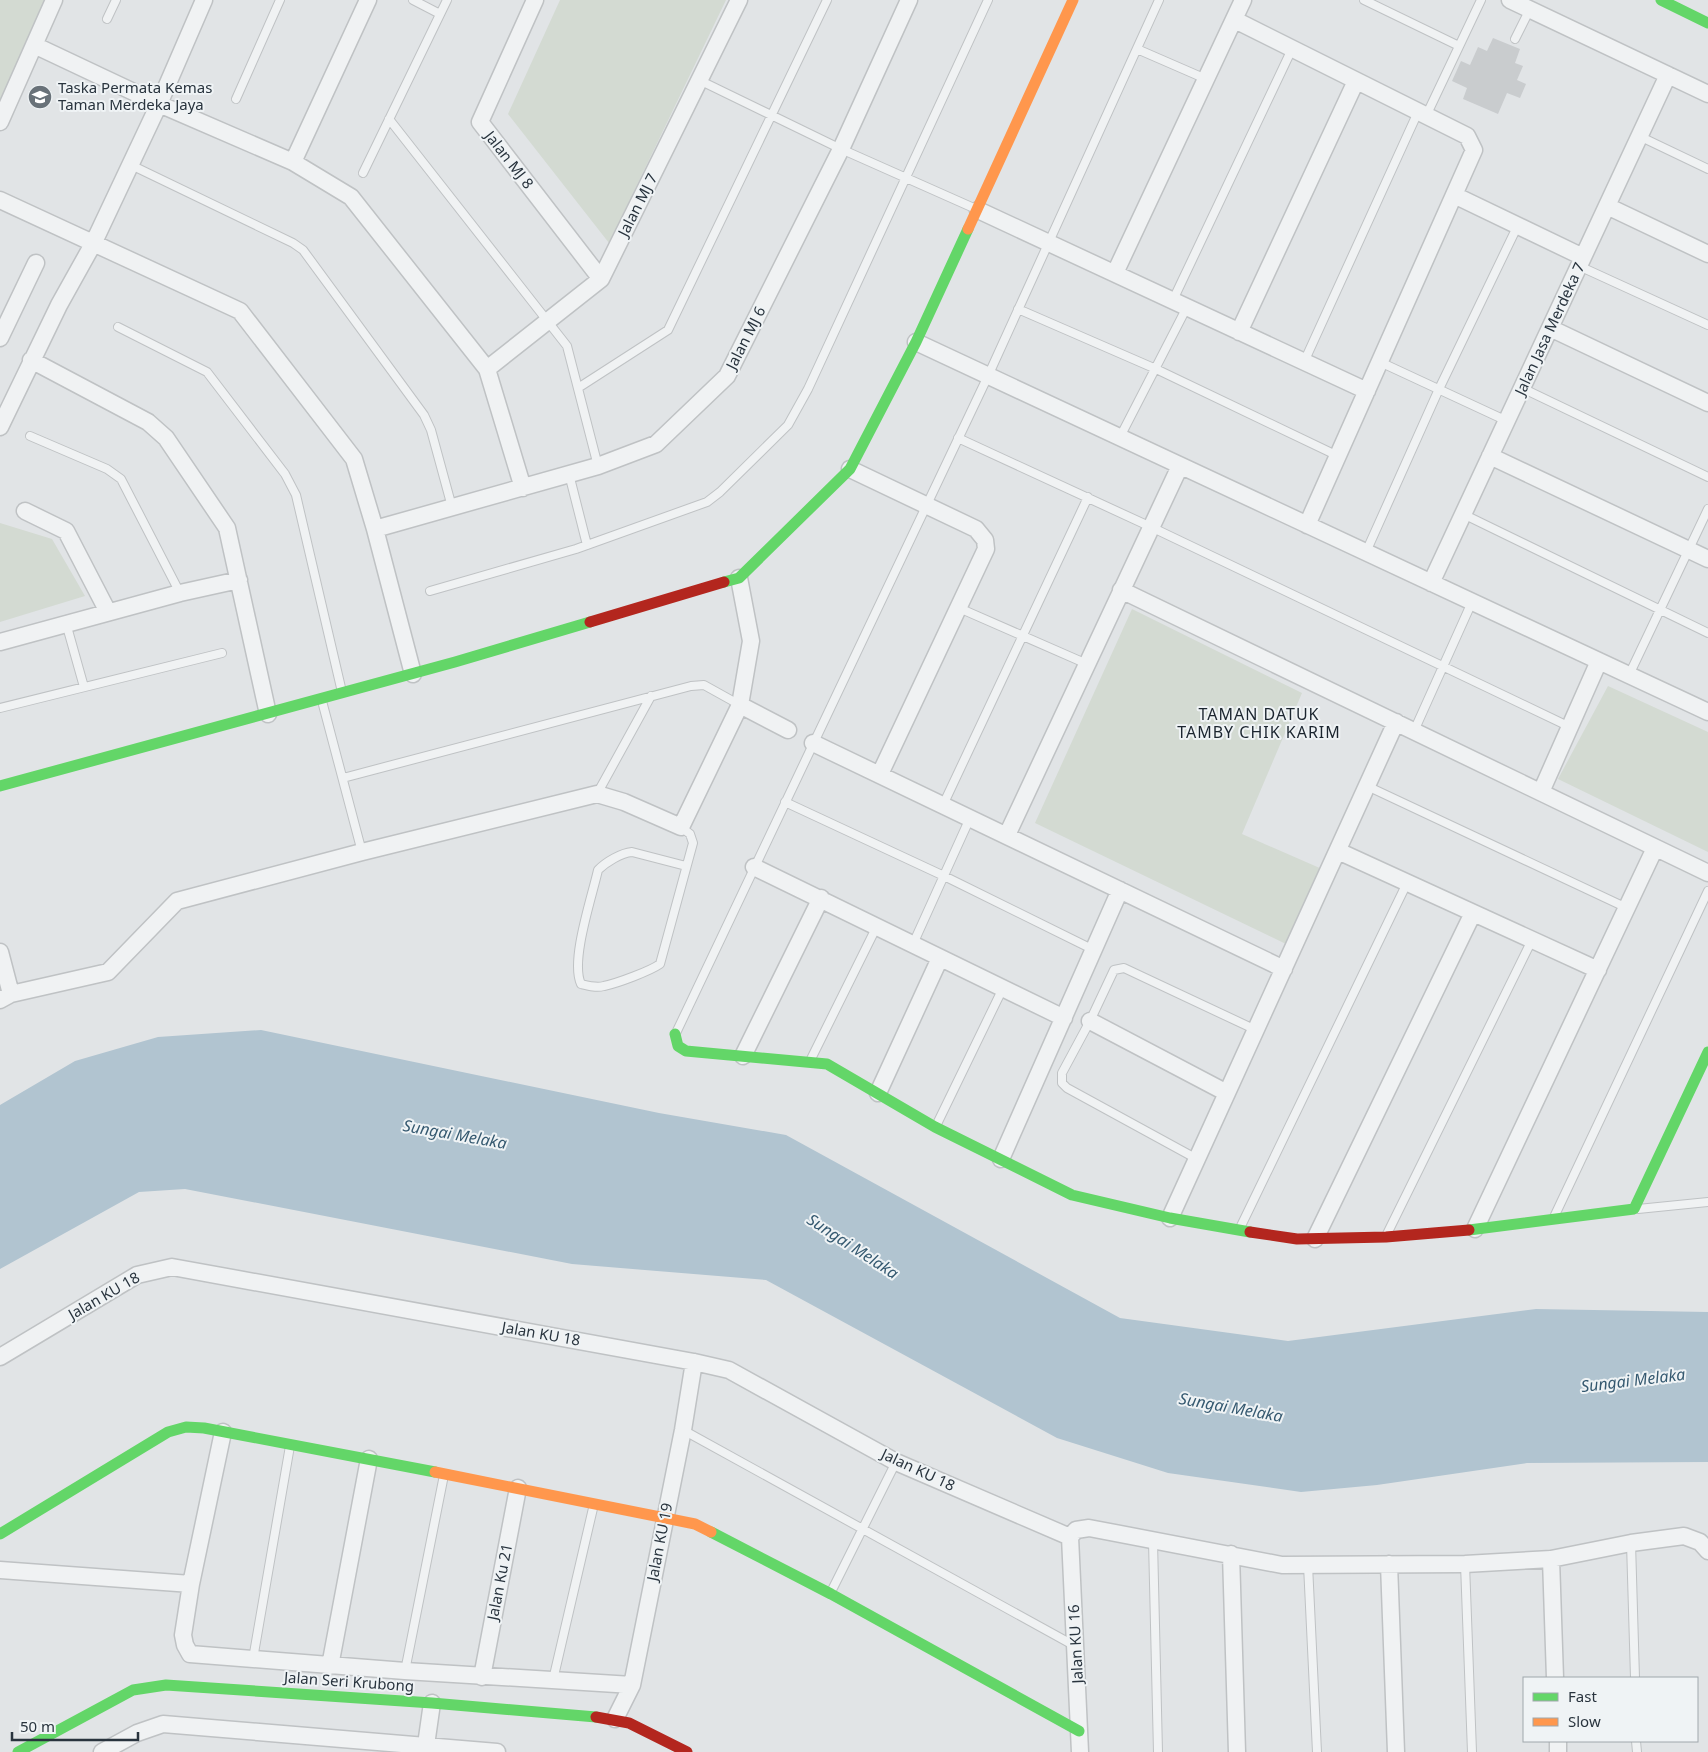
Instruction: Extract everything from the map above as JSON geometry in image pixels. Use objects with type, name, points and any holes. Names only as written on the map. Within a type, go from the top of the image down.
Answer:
[{"type":"street","points":[[0,122],[54,0]]},
{"type":"street","points":[[0,427],[58,305],[93,244],[131,165],[204,0]]},
{"type":"street","points":[[293,162],[368,0]]},
{"type":"street","name":"Jalan MJ 8","points":[[535,0],[480,122],[601,279]]},
{"type":"street","name":"Jalan MJ 7","points":[[487,369],[601,279],[739,0]]},
{"type":"street","name":"Jalan MJ 6","points":[[375,529],[598,466],[656,444],[727,376],[841,149],[909,0]]},
{"type":"street","points":[[0,786],[322,700],[739,578],[850,469],[916,342],[1073,0]]},
{"type":"street","points":[[1115,273],[1243,0]]},
{"type":"street","points":[[1510,0],[1708,94]]},
{"type":"street","points":[[1660,0],[1708,23]]},
{"type":"street","points":[[1235,20],[1467,136],[1474,150],[1307,525]]},
{"type":"street","points":[[34,45],[159,104],[293,162],[351,197],[487,369],[523,488]]},
{"type":"street","name":"Jalan Jasa Merdeka 7","points":[[1431,583],[1668,75]]},
{"type":"street","points":[[1239,332],[1356,81]]},
{"type":"street","points":[[1454,195],[1518,225],[1581,261]]},
{"type":"street","points":[[0,200],[240,311],[354,458],[375,529],[413,674]]},
{"type":"street","points":[[1607,206],[1708,254]]},
{"type":"street","points":[[978,210],[1367,392]]},
{"type":"street","points":[[0,338],[36,263]]},
{"type":"street","points":[[1550,328],[1708,404]]},
{"type":"street","points":[[916,342],[1708,712]]},
{"type":"street","points":[[31,360],[148,422],[166,438],[226,528],[268,714]]},
{"type":"street","points":[[1490,456],[1708,559]]},
{"type":"street","points":[[1007,835],[1180,466]]},
{"type":"street","points":[[850,469],[976,529],[985,540],[986,549],[880,774]]},
{"type":"street","points":[[25,511],[66,531],[108,612]]},
{"type":"street","points":[[0,952],[6,997],[108,972],[177,901],[362,852],[597,794],[624,802],[680,827],[740,705],[751,641],[739,578]]},
{"type":"street","points":[[0,642],[180,593],[239,580]]},
{"type":"street","points":[[1121,590],[1708,873]]},
{"type":"street","points":[[1540,792],[1599,662]]},
{"type":"street","points":[[740,705],[788,730]]},
{"type":"street","points":[[1170,1218],[1396,722]]},
{"type":"street","points":[[813,742],[1284,969]]},
{"type":"street","points":[[1475,1229],[1656,848]]},
{"type":"street","points":[[1338,851],[1598,970]]},
{"type":"street","points":[[754,867],[1064,1018]]},
{"type":"street","points":[[1001,1159],[1120,890]]},
{"type":"street","points":[[743,1056],[820,898]]},
{"type":"street","points":[[1315,1239],[1473,913]]},
{"type":"street","points":[[878,1093],[940,958]]},
{"type":"street","points":[[1090,1021],[1227,1093]]},
{"type":"street","points":[[676,1034],[678,1046],[686,1051],[827,1064],[935,1127],[1072,1195],[1170,1218],[1297,1239],[1386,1237],[1475,1229],[1634,1209],[1708,1052]]},
{"type":"street","name":"Jalan KU 18","points":[[0,1358],[137,1275],[154,1269],[172,1267],[694,1362],[729,1370],[896,1462],[1070,1537]]},
{"type":"street","name":"Jalan KU 19","points":[[615,1719],[632,1685],[683,1430],[694,1362]]},
{"type":"street","points":[[0,1534],[168,1432],[186,1427],[291,1444],[665,1516],[695,1524],[831,1594],[1079,1732]]},
{"type":"street","points":[[224,1432],[191,1584],[183,1634],[185,1645],[190,1654],[330,1666],[632,1685]]},
{"type":"street","points":[[330,1666],[369,1459]]},
{"type":"street","name":"Jalan Ku 21","points":[[482,1676],[518,1488]]},
{"type":"street","points":[[1070,1537],[1076,1530],[1089,1528],[1282,1565],[1465,1564],[1551,1559],[1631,1543],[1684,1536],[1700,1542],[1708,1551]]},
{"type":"street","name":"Jalan KU 16","points":[[1070,1537],[1080,1752]]},
{"type":"street","points":[[1231,1554],[1237,1752]]},
{"type":"street","points":[[1551,1559],[1556,1677]]},
{"type":"street","points":[[1389,1564],[1396,1752]]},
{"type":"street","points":[[0,1570],[191,1584]]},
{"type":"street","name":"Jalan Seri Krubong","points":[[18,1752],[133,1690],[166,1685],[432,1703],[615,1719],[629,1723],[687,1752]]},
{"type":"street","points":[[426,1749],[432,1703]]},
{"type":"street","points":[[102,1752],[137,1733],[163,1724],[426,1749],[497,1752]]},
{"type":"lane","points":[[107,19],[116,0]]},
{"type":"lane","points":[[236,99],[280,0]]},
{"type":"lane","points":[[413,0],[440,14]]},
{"type":"lane","points":[[363,173],[447,0]]},
{"type":"lane","points":[[578,388],[668,330],[827,0]]},
{"type":"lane","points":[[430,591],[587,545],[707,502],[720,492],[788,425],[808,389],[988,0]]},
{"type":"lane","points":[[676,1034],[988,376],[1160,0]]},
{"type":"lane","points":[[1364,0],[1459,46]]},
{"type":"lane","points":[[1304,362],[1422,114],[1459,46],[1481,0]]},
{"type":"lane","points":[[1515,39],[1530,9]]},
{"type":"lane","points":[[1137,49],[1207,80]]},
{"type":"lane","points":[[1120,437],[1156,369],[1180,304],[1292,49]]},
{"type":"lane","points":[[700,81],[841,149],[978,210]]},
{"type":"lane","points":[[389,119],[567,346],[598,466]]},
{"type":"lane","points":[[1639,136],[1708,169]]},
{"type":"lane","points":[[131,165],[293,243],[303,250],[424,415],[431,430],[452,507]]},
{"type":"lane","points":[[1366,552],[1439,390],[1518,225]]},
{"type":"lane","points":[[1581,261],[1708,325]]},
{"type":"lane","points":[[1018,309],[1156,369],[1338,456]]},
{"type":"lane","points":[[118,327],[206,372],[285,474],[296,495],[343,694]]},
{"type":"lane","points":[[1380,362],[1507,420]]},
{"type":"lane","points":[[1522,388],[1708,477]]},
{"type":"lane","points":[[30,436],[107,469],[121,479],[180,593]]},
{"type":"lane","points":[[958,438],[1151,527],[1570,727]]},
{"type":"lane","points":[[569,474],[587,545]]},
{"type":"lane","points":[[943,805],[1088,498]]},
{"type":"lane","points":[[1629,675],[1708,509]]},
{"type":"lane","points":[[1463,514],[1708,633]]},
{"type":"lane","points":[[1414,731],[1472,602]]},
{"type":"lane","points":[[959,608],[1087,664]]},
{"type":"lane","points":[[66,623],[84,687]]},
{"type":"lane","points":[[0,708],[222,653]]},
{"type":"lane","points":[[343,778],[691,686],[704,685],[740,705]]},
{"type":"lane","points":[[597,794],[651,696]]},
{"type":"lane","points":[[322,700],[362,852]]},
{"type":"lane","points":[[1367,786],[1627,908]]},
{"type":"lane","points":[[785,802],[944,876],[1094,950]]},
{"type":"lane","points":[[912,944],[970,818]]},
{"type":"lane","points":[[680,827],[690,834],[693,843],[660,964],[653,969],[604,986],[591,987],[580,984],[576,975],[577,958],[598,870],[604,864],[611,862],[624,853],[632,852],[686,866]]},
{"type":"lane","points":[[1240,1230],[1407,883]]},
{"type":"lane","points":[[1552,1220],[1708,891]]},
{"type":"lane","points":[[810,1061],[877,926]]},
{"type":"lane","points":[[1386,1237],[1532,940]]},
{"type":"lane","points":[[1197,1159],[1067,1088],[1062,1083],[1062,1072],[1090,1021],[1114,970],[1124,968],[1256,1030]]},
{"type":"lane","points":[[935,1127],[1002,988]]},
{"type":"lane","points":[[1634,1209],[1708,1202]]},
{"type":"lane","points":[[683,1430],[1076,1647]]},
{"type":"lane","points":[[253,1660],[291,1444]]},
{"type":"lane","points":[[831,1594],[896,1462]]},
{"type":"lane","points":[[404,1671],[445,1473]]},
{"type":"lane","points":[[553,1680],[594,1502]]},
{"type":"lane","points":[[1153,1541],[1158,1752]]},
{"type":"lane","points":[[1631,1543],[1635,1677]]},
{"type":"lane","points":[[1465,1564],[1472,1752]]},
{"type":"lane","points":[[1308,1565],[1317,1752]]},
{"type":"shaded area","points":[[0,0],[49,0],[0,100]]},
{"type":"shaded area","points":[[560,0],[726,0],[609,243],[508,114]]},
{"type":"shaded area","points":[[0,523],[52,539],[85,596],[0,622]]},
{"type":"shaded area","points":[[1132,609],[1302,693],[1242,834],[1322,869],[1286,944],[1035,823]]},
{"type":"shaded area","points":[[1608,686],[1708,732],[1708,852],[1558,779]]},
{"type":"water","name":"Sungai Melaka","points":[[261,1030],[659,1113],[786,1135],[1120,1318],[1288,1341],[1536,1309],[1708,1312],[1708,1462],[1527,1463],[1377,1485],[1301,1492],[1168,1473],[1057,1438],[766,1280],[572,1264],[185,1189],[139,1192],[0,1269],[0,1105],[75,1061],[158,1037]]},
{"type":"building","points":[[1493,38],[1520,49],[1515,63],[1523,66],[1517,80],[1526,84],[1520,98],[1507,93],[1498,114],[1463,99],[1467,88],[1452,81],[1461,61],[1470,65],[1478,47],[1487,51]]},
{"type":"traffic: fast","points":[[1661,0],[1708,23]]},
{"type":"traffic: fast","points":[[724,582],[739,578],[850,469],[916,342],[968,229]]},
{"type":"traffic: fast","points":[[0,786],[455,662],[590,622]]},
{"type":"traffic: fast","points":[[675,1034],[678,1046],[686,1051],[827,1064],[935,1127],[1072,1195],[1170,1218],[1250,1232]]},
{"type":"traffic: fast","points":[[1469,1230],[1634,1209],[1708,1052]]},
{"type":"traffic: fast","points":[[0,1534],[168,1432],[186,1427],[204,1428],[435,1472]]},
{"type":"traffic: fast","points":[[711,1532],[831,1594],[1079,1731]]},
{"type":"traffic: fast","points":[[18,1752],[133,1690],[166,1685],[432,1703],[596,1717]]},
{"type":"traffic: slow","points":[[968,229],[1073,0]]},
{"type":"traffic: slow","points":[[435,1472],[695,1524],[711,1532]]},
{"type":"traffic: jam","points":[[590,622],[724,582]]},
{"type":"traffic: jam","points":[[1250,1232],[1297,1239],[1386,1237],[1469,1230]]},
{"type":"traffic: jam","points":[[596,1717],[629,1723],[687,1752]]},
{"type":"place","name":"Taska Permata Kemas Taman Merdeka Jaya","points":[[40,97]]},
{"type":"district","name":"TAMAN DATUK TAMBY CHIK KARIM","points":[[1259,723]]}]
